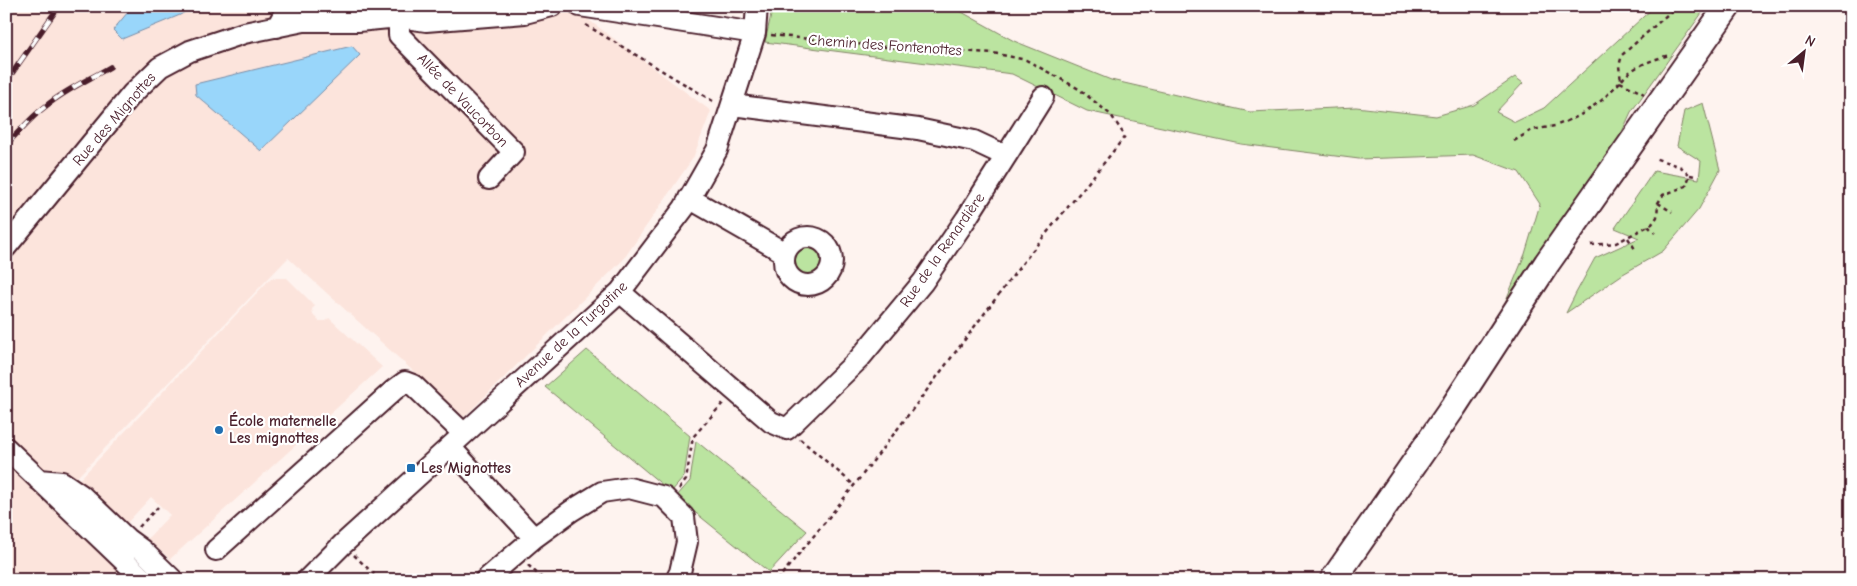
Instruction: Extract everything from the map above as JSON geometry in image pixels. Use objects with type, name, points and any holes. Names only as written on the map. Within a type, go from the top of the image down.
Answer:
[{"type":"main road","points":[[1333,580],[1454,406],[1547,263],[1728,6]]},
{"type":"main road","points":[[1454,406],[1559,270],[1746,6]]},
{"type":"street","points":[[277,27],[285,12],[292,6]]},
{"type":"street","name":"Rue des Mignottes","points":[[6,247],[132,94],[160,67],[190,51],[212,42],[244,33],[304,21],[358,21],[406,12],[426,21],[525,13],[552,6]]},
{"type":"street","name":"Avenue de la Turgotine","points":[[307,580],[343,544],[620,292],[684,208],[717,150],[755,33],[757,6]]},
{"type":"street","name":"Allée de Vaucorbon","points":[[406,12],[399,35],[514,152],[489,179]]},
{"type":"street","points":[[580,14],[755,33]]},
{"type":"street","name":"Rue de la Renardière","points":[[788,429],[859,359],[923,282],[966,220],[1043,97]]},
{"type":"street","points":[[731,108],[918,129],[974,141],[1006,156]]},
{"type":"street","points":[[689,198],[785,253]]},
{"type":"street","points":[[620,292],[771,422],[788,429]]},
{"type":"street","points":[[216,550],[405,382],[413,385],[534,538]]},
{"type":"street","points":[[6,448],[39,480],[123,544],[142,550],[173,580]]},
{"type":"street","points":[[485,580],[534,538],[571,511],[602,492],[629,488],[664,497],[684,518],[687,542],[680,572],[676,580]]},
{"type":"street","points":[[123,544],[144,580]]},
{"type":"path","points":[[1620,82],[1622,55],[1677,6]]},
{"type":"path","points":[[580,14],[731,108]]},
{"type":"path","name":"Chemin des Fontenottes","points":[[755,33],[886,48],[993,53],[1026,60],[1079,89],[1111,116],[1125,136],[1026,258],[854,485]]},
{"type":"path","points":[[1514,141],[1532,130],[1555,126],[1579,116],[1602,100],[1626,74],[1639,66],[1674,53]]},
{"type":"path","points":[[1620,82],[1650,96]]},
{"type":"path","points":[[1654,158],[1681,167],[1690,175],[1695,176]]},
{"type":"path","points":[[1592,245],[1616,243],[1648,226],[1657,217],[1658,203],[1663,194],[1686,186],[1690,175]]},
{"type":"path","points":[[1658,203],[1672,212]]},
{"type":"path","points":[[1648,226],[1655,233]]},
{"type":"path","points":[[1628,238],[1634,248]]},
{"type":"path","points":[[668,502],[686,480],[693,438],[734,390]]},
{"type":"path","points":[[777,580],[854,485],[788,429]]},
{"type":"path","points":[[123,544],[158,508]]},
{"type":"path","points":[[343,544],[380,580]]},
{"type":"path","points":[[516,554],[544,580]]},
{"type":"shaded area","points":[[6,6],[570,6],[711,111],[693,158],[623,260],[464,417],[288,258],[59,496],[143,580],[6,580]]},
{"type":"shaded area","name":"École maternelle Les mignottes","points":[[271,278],[287,278],[315,306],[312,309],[313,315],[319,321],[325,321],[329,318],[382,367],[170,559],[147,539],[170,515],[151,497],[127,523],[77,482]]},
{"type":"green space","points":[[773,6],[951,6],[1014,41],[1111,80],[1250,112],[1356,107],[1436,116],[1474,105],[1515,77],[1523,83],[1496,112],[1515,122],[1544,108],[1655,6],[1707,6],[1631,112],[1608,163],[1520,287],[1504,305],[1525,254],[1540,204],[1519,172],[1473,155],[1359,159],[1241,144],[1087,111],[1012,74],[765,42]]},
{"type":"green space","points":[[1703,103],[1720,170],[1699,209],[1663,251],[1623,274],[1566,313],[1595,258],[1639,238],[1615,228],[1654,171],[1699,179],[1701,161],[1677,146],[1684,111]]},
{"type":"green space","points":[[809,242],[816,243],[822,247],[826,253],[826,267],[822,273],[816,277],[809,278],[802,277],[796,273],[792,267],[791,260],[792,253],[796,247],[802,243]]},
{"type":"green space","points":[[587,350],[690,436],[684,477],[671,492],[545,387]]},
{"type":"green space","points":[[696,441],[807,531],[769,572],[676,497],[690,481]]},
{"type":"water","points":[[133,6],[195,6],[180,15],[122,39],[113,30]]},
{"type":"water","points":[[352,46],[360,55],[261,151],[196,95],[195,84]]},
{"type":"railway","points":[[6,82],[59,6]]},
{"type":"railway","points":[[6,145],[35,115],[53,100],[110,67]]},
{"type":"place","name":"École maternelle Les mignottes","points":[[219,430]]},
{"type":"place","name":"Les Mignottes","points":[[411,468]]}]
